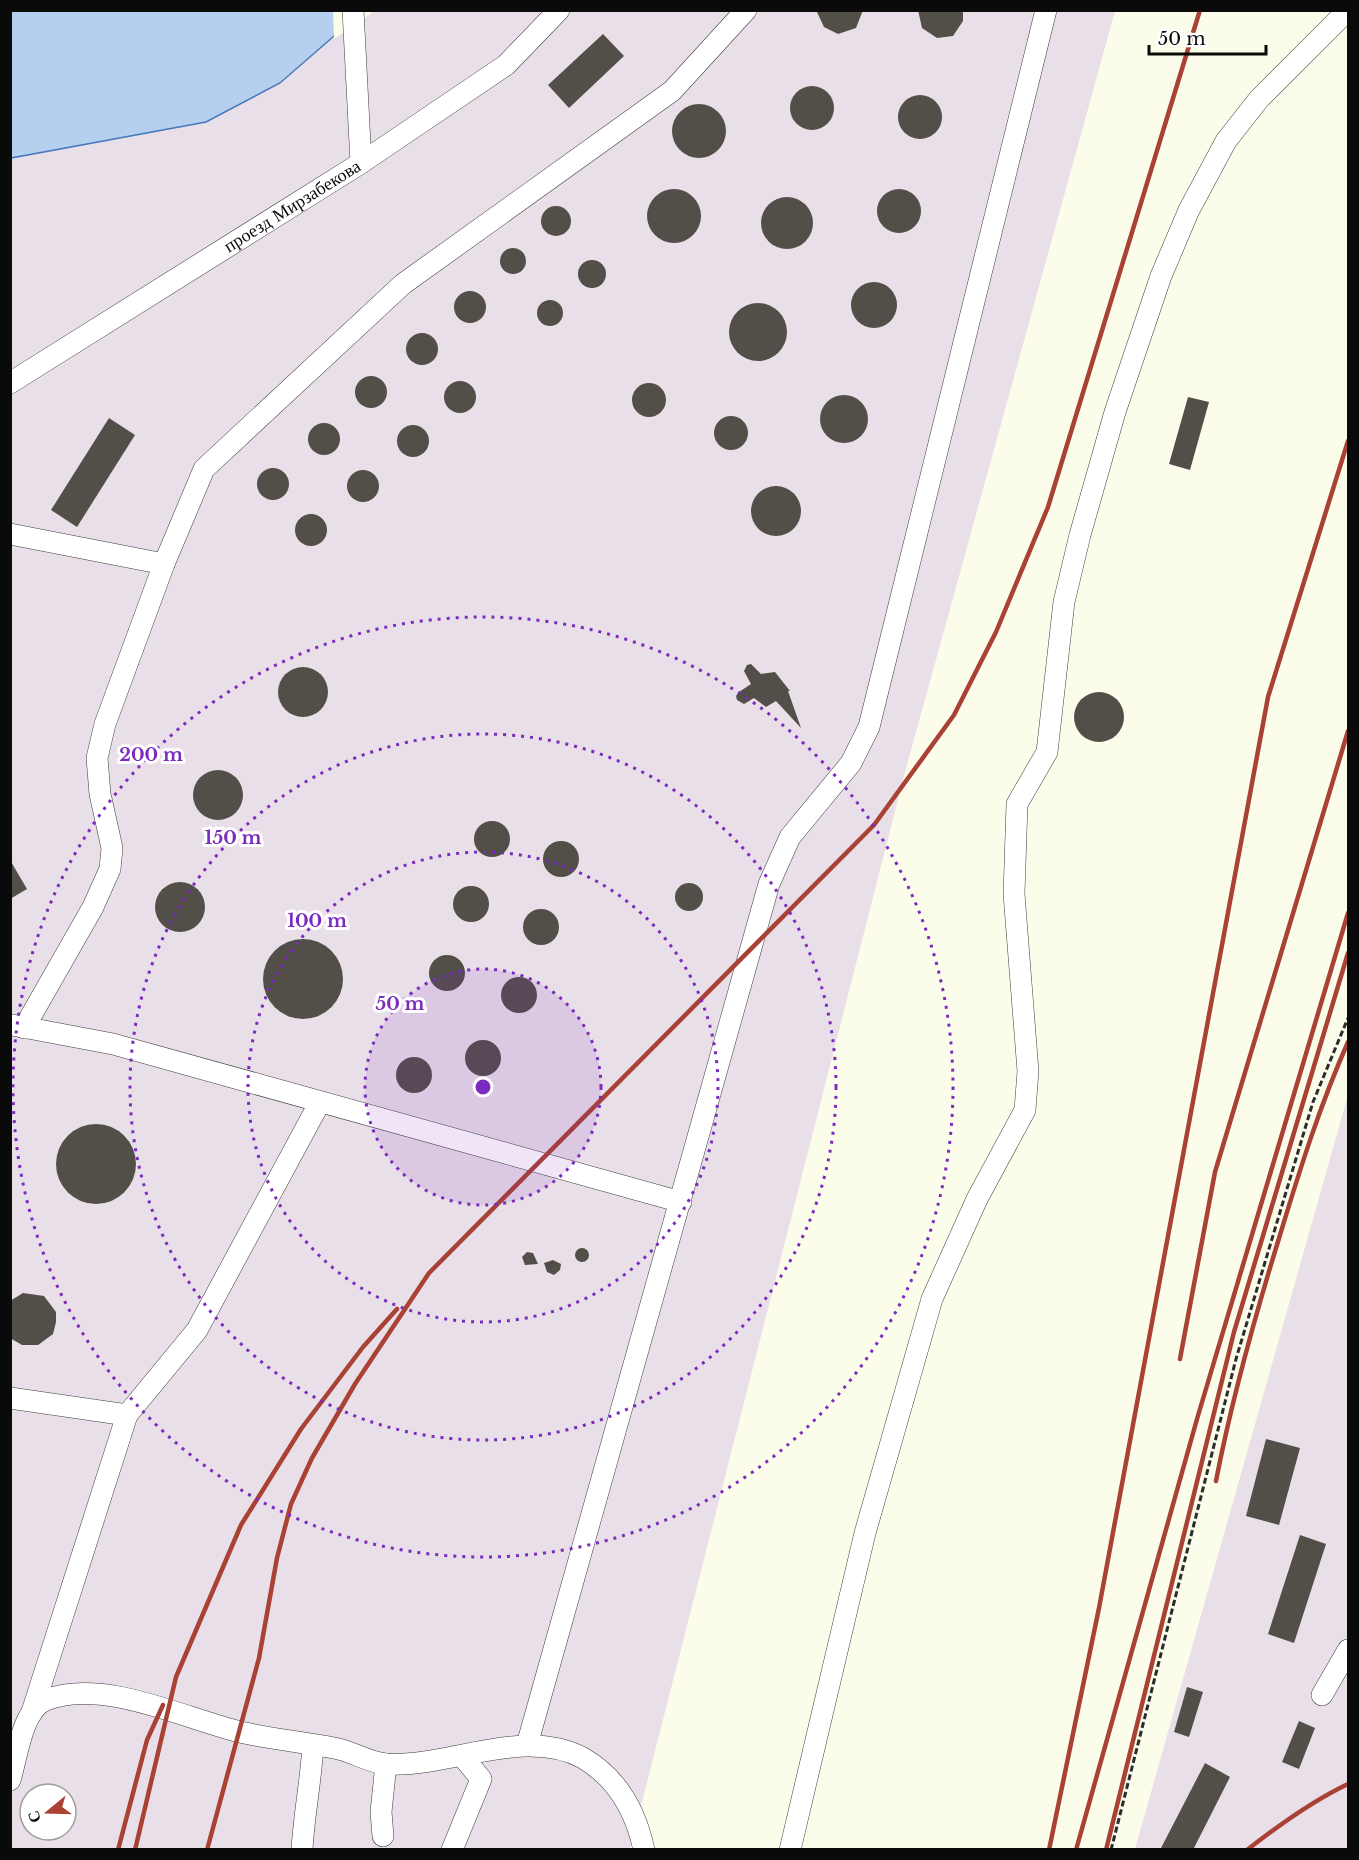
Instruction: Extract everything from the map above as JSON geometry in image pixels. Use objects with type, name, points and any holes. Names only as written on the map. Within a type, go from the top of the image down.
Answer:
[{"type":"street","points":[[353,10],[361,162]]},
{"type":"street","name":"проезд Мирзабекова","points":[[10,383],[361,162],[506,65],[559,10]]},
{"type":"street","points":[[681,1202],[113,1044],[17,1026],[93,908],[110,869],[112,848],[100,794],[97,758],[105,724],[164,564],[204,469],[403,284],[672,91],[746,10]]},
{"type":"street","points":[[527,1745],[769,884],[790,837],[851,763],[869,727],[1046,10]]},
{"type":"street","points":[[790,1850],[865,1533],[932,1299],[977,1199],[1025,1110],[1028,1071],[1014,894],[1017,804],[1047,752],[1064,602],[1080,535],[1115,412],[1161,276],[1189,210],[1226,141],[1259,99],[1348,10]]},
{"type":"street","points":[[10,534],[164,564]]},
{"type":"street","points":[[10,1780],[22,1732],[32,1712],[127,1415],[197,1330],[320,1102]]},
{"type":"street","points":[[10,1398],[127,1415]]},
{"type":"street","points":[[1322,1695],[1348,1650]]},
{"type":"street","points":[[32,1712],[42,1701],[83,1692],[114,1696],[240,1732],[336,1748],[386,1764],[462,1757],[527,1745],[583,1758],[608,1778],[622,1793],[633,1812],[644,1850]]},
{"type":"street","points":[[303,1850],[304,1815],[311,1788],[313,1745]]},
{"type":"street","points":[[452,1850],[481,1779],[462,1757]]},
{"type":"street","points":[[383,1836],[381,1812],[386,1764]]},
{"type":"path","points":[[1111,1850],[1236,1359],[1313,1102],[1348,1018]]},
{"type":"shaded area","points":[[371,11],[1115,11],[905,772],[630,1849],[11,1850],[11,158],[58,149],[334,36]]},
{"type":"shaded area","points":[[1348,1095],[1348,1849],[1135,1849]]},
{"type":"water","points":[[11,11],[371,11],[334,36],[280,83],[206,122],[11,158]]},
{"type":"pier","points":[[374,10],[372,13],[334,39],[333,11]]},
{"type":"building","points":[[816,10],[863,10],[856,28],[838,34],[824,27]]},
{"type":"building","points":[[918,10],[963,10],[963,21],[953,36],[937,38],[922,28]]},
{"type":"building","points":[[603,34],[624,56],[569,108],[548,85]]},
{"type":"building","points":[[812,86],[821,87],[828,92],[833,99],[833,117],[828,124],[821,129],[812,130],[803,129],[796,124],[791,117],[790,108],[791,99],[796,92],[803,87]]},
{"type":"building","points":[[920,95],[929,96],[936,101],[941,108],[941,126],[936,133],[929,138],[920,139],[911,138],[904,133],[899,126],[898,117],[899,108],[904,101],[911,96]]},
{"type":"building","points":[[699,104],[709,106],[718,112],[724,121],[726,131],[724,141],[718,150],[709,156],[699,158],[689,156],[680,150],[674,141],[672,131],[674,121],[680,112],[689,106]]},
{"type":"building","points":[[674,189],[684,191],[693,197],[699,206],[701,216],[699,226],[693,235],[684,241],[674,243],[664,241],[655,235],[649,226],[647,216],[649,206],[655,197],[664,191]]},
{"type":"building","points":[[899,189],[908,190],[915,195],[920,202],[920,220],[915,227],[908,232],[899,233],[890,232],[883,227],[878,220],[877,211],[878,202],[883,195],[890,190]]},
{"type":"building","points":[[782,197],[792,197],[806,204],[813,223],[806,242],[792,249],[782,249],[772,245],[765,238],[761,228],[761,218],[765,208],[772,201]]},
{"type":"building","points":[[556,206],[567,210],[571,221],[567,232],[556,236],[545,232],[541,221],[545,210]]},
{"type":"building","points":[[513,248],[522,252],[526,261],[522,270],[513,274],[504,270],[500,261],[504,252]]},
{"type":"building","points":[[592,260],[602,264],[606,274],[602,284],[592,288],[582,284],[578,274],[582,264]]},
{"type":"building","points":[[874,282],[890,289],[897,305],[890,321],[874,328],[858,321],[851,305],[858,289]]},
{"type":"building","points":[[470,291],[481,296],[486,307],[481,318],[470,323],[459,318],[454,307],[459,296]]},
{"type":"building","points":[[550,300],[559,304],[563,313],[559,322],[550,326],[541,322],[537,313],[541,304]]},
{"type":"building","points":[[752,303],[764,303],[779,311],[787,326],[787,338],[779,353],[764,361],[752,361],[737,353],[729,338],[729,326],[737,311]]},
{"type":"building","points":[[422,333],[433,338],[438,349],[433,360],[422,365],[411,360],[406,349],[411,338]]},
{"type":"building","points":[[371,376],[382,381],[387,392],[382,403],[371,408],[360,403],[355,392],[360,381]]},
{"type":"building","points":[[460,381],[471,386],[476,397],[471,408],[460,413],[449,408],[444,397],[449,386]]},
{"type":"building","points":[[649,383],[661,388],[666,400],[661,412],[649,417],[637,412],[632,400],[637,388]]},
{"type":"building","points":[[839,395],[849,395],[864,405],[868,419],[864,433],[858,439],[849,443],[839,443],[824,433],[820,424],[820,414],[830,399]]},
{"type":"building","points":[[1188,397],[1209,402],[1190,470],[1169,464]]},
{"type":"building","points":[[731,416],[743,421],[748,433],[743,445],[731,450],[719,445],[714,433],[719,421]]},
{"type":"building","points":[[109,418],[135,435],[77,527],[51,510]]},
{"type":"building","points":[[324,423],[335,428],[340,439],[335,450],[324,455],[313,450],[308,439],[313,428]]},
{"type":"building","points":[[413,425],[424,430],[429,441],[424,452],[413,457],[402,452],[397,441],[402,430]]},
{"type":"building","points":[[273,468],[284,473],[289,484],[284,495],[273,500],[262,495],[257,484],[262,473]]},
{"type":"building","points":[[363,470],[374,475],[379,486],[374,497],[363,502],[352,497],[347,486],[352,475]]},
{"type":"building","points":[[771,486],[781,486],[794,493],[801,506],[801,516],[794,529],[781,536],[771,536],[762,532],[755,525],[751,516],[751,506],[755,497],[762,490]]},
{"type":"building","points":[[311,514],[322,519],[327,530],[322,541],[311,546],[300,541],[295,530],[300,519]]},
{"type":"building","points":[[751,664],[761,674],[775,672],[790,691],[788,691],[801,728],[776,701],[766,707],[754,698],[744,704],[737,700],[736,696],[739,692],[751,684],[744,671],[747,665]]},
{"type":"building","points":[[303,667],[321,674],[328,692],[321,710],[303,717],[285,710],[278,692],[285,674]]},
{"type":"building","points":[[1094,692],[1104,692],[1117,699],[1124,712],[1124,722],[1117,735],[1104,742],[1094,742],[1085,738],[1078,731],[1074,722],[1074,712],[1078,703],[1085,696]]},
{"type":"building","points":[[213,770],[223,770],[236,777],[243,790],[243,800],[236,813],[223,820],[213,820],[204,816],[197,809],[193,800],[193,790],[197,781],[204,774]]},
{"type":"building","points":[[492,821],[505,826],[510,839],[505,852],[492,857],[479,852],[474,839],[479,826]]},
{"type":"building","points":[[561,841],[574,846],[579,859],[574,872],[561,877],[548,872],[543,859],[548,846]]},
{"type":"building","points":[[10,860],[27,889],[10,899]]},
{"type":"building","points":[[175,882],[185,882],[198,889],[205,902],[205,912],[198,925],[185,932],[175,932],[166,928],[159,921],[155,912],[155,902],[159,893],[166,886]]},
{"type":"building","points":[[689,883],[699,887],[703,897],[699,907],[689,911],[679,907],[675,897],[679,887]]},
{"type":"building","points":[[471,886],[484,891],[489,904],[484,917],[471,922],[458,917],[453,904],[458,891]]},
{"type":"building","points":[[541,909],[554,914],[559,927],[554,940],[541,945],[528,940],[523,927],[528,914]]},
{"type":"building","points":[[303,939],[318,942],[331,951],[340,964],[343,979],[340,994],[331,1007],[318,1016],[303,1019],[288,1016],[275,1007],[266,994],[263,979],[266,964],[275,951],[288,942]]},
{"type":"building","points":[[447,955],[460,960],[465,973],[460,986],[447,991],[434,986],[429,973],[434,960]]},
{"type":"building","points":[[519,977],[532,982],[537,995],[532,1008],[519,1013],[506,1008],[501,995],[506,982]]},
{"type":"building","points":[[483,1040],[496,1045],[501,1058],[496,1071],[483,1076],[470,1071],[465,1058],[470,1045]]},
{"type":"building","points":[[414,1057],[427,1062],[432,1075],[427,1088],[414,1093],[401,1088],[396,1075],[401,1062]]},
{"type":"building","points":[[88,1124],[104,1124],[125,1135],[136,1156],[136,1172],[125,1193],[104,1204],[88,1204],[74,1198],[62,1186],[56,1172],[56,1156],[62,1142],[74,1130]]},
{"type":"building","points":[[579,1248],[585,1248],[589,1255],[585,1262],[579,1262],[575,1258],[575,1252]]},
{"type":"building","points":[[527,1252],[533,1253],[538,1264],[525,1265],[522,1257]]},
{"type":"building","points":[[553,1260],[561,1264],[560,1270],[554,1275],[547,1272],[544,1263]]},
{"type":"building","points":[[23,1293],[44,1296],[56,1312],[53,1334],[38,1345],[22,1345],[10,1338],[10,1301]]},
{"type":"building","points":[[1266,1439],[1300,1448],[1279,1525],[1246,1516]]},
{"type":"building","points":[[1300,1535],[1326,1544],[1294,1643],[1268,1634]]},
{"type":"building","points":[[1187,1687],[1203,1692],[1189,1737],[1174,1732]]},
{"type":"building","points":[[1299,1721],[1315,1728],[1299,1769],[1282,1762]]},
{"type":"building","points":[[1205,1763],[1230,1777],[1193,1850],[1160,1850]]},
{"type":"railway","points":[[207,1850],[259,1658],[277,1558],[291,1504],[312,1458],[355,1384],[429,1273],[874,825],[954,715],[996,632],[1048,507],[1200,10]]},
{"type":"railway","points":[[1049,1850],[1099,1608],[1268,697],[1348,441]]},
{"type":"railway","points":[[1180,1359],[1215,1172],[1348,731]]},
{"type":"railway","points":[[1076,1850],[1197,1419],[1348,913]]},
{"type":"railway","points":[[1106,1850],[1234,1332],[1348,953]]},
{"type":"railway","points":[[1216,1481],[1237,1388],[1271,1265],[1311,1137],[1348,1042]]},
{"type":"railway","points":[[135,1850],[176,1677],[241,1525],[301,1429],[363,1347],[397,1309]]},
{"type":"railway","points":[[118,1850],[147,1740],[163,1705]]},
{"type":"railway","points":[[1247,1850],[1296,1814],[1348,1784]]}]
